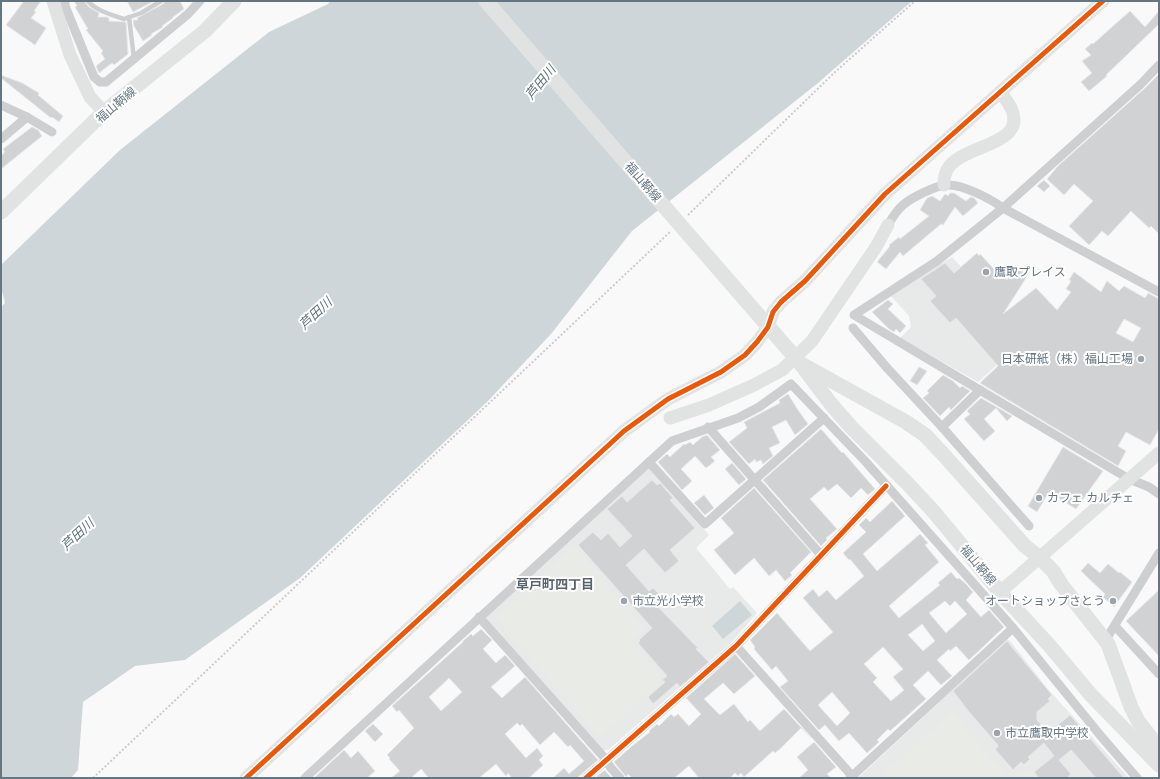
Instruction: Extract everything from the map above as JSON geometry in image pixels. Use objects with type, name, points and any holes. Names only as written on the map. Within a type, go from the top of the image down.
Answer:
[{"type":"main road","name":"福山鞆線","points":[[1,212],[104,112],[205,31],[234,1]]},
{"type":"main road","name":"福山鞆線","points":[[486,1],[785,347],[800,362],[831,404],[851,427],[886,461],[934,512],[1000,592],[1049,645],[1091,694],[1159,765]]},
{"type":"main road","name":"福山鞆線","points":[[800,362],[906,422],[925,436],[1025,546],[1053,571],[1061,584],[1106,641],[1113,656],[1131,707],[1138,721],[1159,748]]},
{"type":"street","points":[[53,1],[70,55],[90,97],[104,112]]},
{"type":"street","points":[[65,1],[65,6],[94,77],[100,82],[106,82],[188,14],[200,1]]},
{"type":"street","points":[[246,778],[624,431],[668,399],[721,372],[746,355],[768,327],[773,312],[781,302],[805,281],[885,194],[1103,1]]},
{"type":"street","points":[[1159,65],[1141,84],[997,204],[937,260],[854,315],[1129,479],[1149,487],[1159,494]]},
{"type":"street","points":[[944,185],[944,176],[951,164],[973,150],[1000,139],[1012,130],[1014,116],[1008,103],[1000,92]]},
{"type":"street","points":[[1,105],[52,132]]},
{"type":"street","points":[[1,139],[27,118]]},
{"type":"street","points":[[670,418],[710,405],[754,386],[782,370],[812,341],[876,247],[888,224],[902,206],[925,192],[944,185],[964,189],[997,204],[1159,292]]},
{"type":"street","points":[[853,328],[1028,526]]},
{"type":"street","points":[[305,778],[672,441],[708,427],[738,418],[759,407],[790,384],[865,461],[1013,628],[1077,708],[1137,778]]},
{"type":"street","points":[[942,427],[980,390]]},
{"type":"street","points":[[649,462],[705,524],[824,418]]},
{"type":"street","points":[[708,427],[821,555]]},
{"type":"street","points":[[1000,592],[1159,453]]},
{"type":"street","points":[[967,481],[980,471]]},
{"type":"street","points":[[586,778],[736,646],[886,486]]},
{"type":"street","points":[[1106,641],[1159,553]]},
{"type":"street","points":[[479,617],[606,760],[620,778]]},
{"type":"street","points":[[1115,626],[1159,674]]},
{"type":"street","points":[[736,646],[852,777],[1013,628]]},
{"type":"street","points":[[1077,708],[1091,694]]},
{"type":"lane","points":[[88,1],[97,8],[124,19],[141,13],[161,1]]},
{"type":"lane","points":[[129,17],[134,59]]},
{"type":"path","points":[[687,216],[835,72],[915,1]]},
{"type":"path","points":[[93,778],[675,227]]},
{"type":"shaded area","points":[[952,257],[987,294],[1021,343],[978,382],[900,338],[911,327],[909,316],[890,295]]},
{"type":"shaded area","name":"市立光小学校","points":[[649,466],[709,535],[696,548],[730,589],[733,587],[757,613],[731,643],[608,750],[601,750],[487,622],[486,615]]},
{"type":"shaded area","points":[[575,545],[646,629],[632,641],[661,675],[660,684],[599,737],[496,617]]},
{"type":"shaded area","name":"市立鷹取中学校","points":[[1007,639],[1047,688],[1129,778],[859,777]]},
{"type":"shaded area","points":[[952,711],[1008,778],[882,778],[880,776]]},
{"type":"shaded area","points":[[1027,770],[1035,778],[1009,778],[1017,771],[1020,775]]},
{"type":"water","name":"芦田川","points":[[330,1],[912,1],[818,83],[632,231],[551,334],[488,401],[300,578],[185,660],[135,666],[83,702],[78,770],[71,778],[1,778],[1,307],[5,303],[1,287],[1,265],[120,150],[269,32],[328,4]]},
{"type":"water","points":[[740,601],[752,615],[723,639],[712,626]]},
{"type":"building","points":[[24,1],[41,1],[34,11],[36,12],[31,18],[46,28],[35,45],[6,25]]},
{"type":"building","points":[[74,1],[84,1],[89,7],[99,13],[98,17],[107,17],[109,18],[109,21],[126,22],[128,54],[114,65],[112,63],[99,73],[96,66],[105,59],[101,53],[103,51],[86,30],[88,29],[75,7],[77,6]]},
{"type":"building","points":[[127,1],[154,1],[133,12]]},
{"type":"building","points":[[165,1],[180,1],[184,9],[162,26],[163,27],[143,41],[134,26],[133,20],[138,20],[137,18],[163,4]]},
{"type":"building","points":[[1130,11],[1145,27],[1159,11],[1159,24],[1106,75],[1107,76],[1089,91],[1081,82],[1092,73],[1082,61],[1091,55],[1085,49],[1092,43],[1093,44]]},
{"type":"building","points":[[1159,74],[1159,234],[1151,226],[1149,228],[1131,211],[1108,236],[1102,231],[1089,245],[1069,226],[1093,201],[1074,184],[1064,195],[1047,179],[1058,166]]},
{"type":"building","points":[[1,75],[22,83],[39,93],[38,95],[63,116],[59,122],[52,117],[51,118],[1,78]]},
{"type":"building","points":[[32,127],[38,130],[42,136],[1,169],[1,156],[5,152],[3,149]]},
{"type":"building","points":[[1044,180],[1050,186],[1044,192],[1037,186]]},
{"type":"building","points":[[950,193],[954,193],[966,201],[971,197],[974,198],[978,203],[963,216],[955,207],[943,225],[941,224],[903,256],[900,252],[886,269],[877,262],[890,246],[889,245],[899,237],[900,239],[929,216],[920,210],[927,198],[932,196],[940,201],[945,194],[948,196]]},
{"type":"building","points":[[977,253],[979,256],[980,254],[994,269],[996,268],[1007,280],[1015,267],[1028,275],[1003,314],[1036,288],[1057,310],[1071,292],[1066,289],[1074,272],[1101,292],[1107,281],[1119,291],[1124,286],[1145,298],[1148,293],[1159,299],[1159,429],[1150,445],[1126,432],[1118,446],[1126,451],[1118,466],[980,383],[998,366],[956,318],[950,323],[930,301],[936,296],[921,279],[945,263],[954,273]],"holes":[[[1124,319],[1141,328],[1133,342],[1116,333]]]},
{"type":"building","points":[[888,300],[893,304],[888,309],[906,326],[900,333],[896,329],[894,332],[889,329],[872,312]]},
{"type":"building","points":[[919,367],[927,371],[917,385],[910,381]]},
{"type":"building","points":[[943,375],[953,381],[960,388],[962,386],[970,391],[951,410],[949,407],[940,416],[923,398],[929,393],[927,391]]},
{"type":"building","points":[[788,394],[808,424],[795,435],[786,420],[772,427],[780,443],[769,448],[773,456],[763,464],[761,460],[756,462],[755,459],[749,464],[729,442],[747,428],[744,422],[780,403],[779,400]]},
{"type":"building","points":[[981,398],[1012,416],[1007,421],[996,408],[984,419],[995,431],[984,441],[964,419],[970,414],[967,411]]},
{"type":"building","points":[[821,429],[875,489],[868,495],[861,488],[851,498],[837,484],[828,491],[824,487],[810,499],[837,529],[826,538],[827,540],[821,546],[763,480]]},
{"type":"building","points":[[707,435],[720,450],[711,457],[715,461],[706,468],[695,456],[681,469],[692,481],[682,490],[658,462],[667,454],[670,457],[684,444],[685,445],[690,442],[693,445],[702,437]]},
{"type":"building","points":[[1063,447],[1103,471],[1076,509],[1049,492],[1037,512],[1028,506]]},
{"type":"building","points":[[732,463],[746,479],[739,485],[725,469]]},
{"type":"building","points":[[652,480],[657,485],[660,483],[673,498],[670,500],[695,528],[670,550],[679,561],[665,573],[644,549],[626,565],[649,591],[653,588],[660,595],[654,601],[658,605],[657,606],[698,648],[696,649],[709,662],[680,687],[677,683],[653,704],[648,697],[665,682],[662,680],[667,676],[638,643],[640,641],[639,640],[652,628],[578,545],[593,532],[601,540],[608,533],[620,547],[632,536],[607,509],[622,496],[627,502]]},
{"type":"building","points":[[754,488],[811,552],[790,573],[792,575],[785,581],[776,570],[769,576],[754,558],[735,575],[714,550],[734,533],[721,518]]},
{"type":"building","points":[[704,495],[714,508],[705,515],[694,503]]},
{"type":"building","points":[[892,501],[905,516],[863,554],[877,571],[920,534],[928,543],[925,545],[939,562],[889,606],[899,618],[940,585],[938,583],[951,572],[957,579],[959,578],[966,584],[973,592],[966,600],[981,617],[989,610],[1004,627],[969,660],[956,646],[950,651],[949,649],[937,660],[952,676],[941,685],[928,671],[913,685],[926,699],[890,731],[888,729],[877,740],[879,742],[867,753],[849,733],[839,741],[825,725],[819,730],[780,687],[788,681],[776,666],[772,670],[754,649],[755,647],[750,640],[777,613],[810,651],[833,632],[803,598],[813,589],[819,597],[827,590],[836,600],[864,576],[843,553],[866,532],[859,525],[866,518],[870,522]],"holes":[[[945,601],[950,606],[955,601],[967,614],[946,633],[929,613]],[[922,624],[935,641],[923,651],[908,635]],[[883,647],[903,669],[893,677],[904,690],[891,701],[873,682],[877,678],[864,664]],[[832,692],[850,713],[837,726],[818,705]]]},
{"type":"building","points":[[1088,563],[1100,573],[1108,564],[1132,582],[1114,607],[1103,597],[1105,594],[1081,571]]},
{"type":"building","points":[[1159,590],[1159,656],[1126,621]]},
{"type":"building","points":[[481,629],[492,640],[483,649],[496,663],[505,655],[515,666],[491,687],[502,698],[525,677],[598,760],[577,778],[553,778],[564,768],[569,774],[584,761],[570,745],[568,747],[554,732],[540,745],[522,724],[520,726],[517,723],[505,734],[526,758],[537,748],[543,756],[539,760],[543,765],[529,778],[512,778],[508,773],[506,776],[496,764],[479,778],[429,778],[421,769],[411,778],[391,778],[400,771],[387,755],[414,728],[399,710],[397,712],[392,706],[471,634],[473,636]],"holes":[[[449,678],[462,692],[441,711],[429,697]]]},
{"type":"building","points":[[1007,641],[1052,695],[1048,699],[1050,701],[1037,712],[1037,720],[1048,733],[1070,715],[1124,778],[1096,778],[1071,750],[1059,760],[1071,774],[1067,778],[1039,778],[1034,772],[1054,756],[1044,743],[1028,757],[1030,759],[1024,765],[1021,762],[1013,770],[995,749],[998,747],[997,744],[953,691]]},
{"type":"building","points":[[735,654],[755,676],[734,694],[723,683],[704,699],[720,715],[734,704],[748,722],[750,720],[760,731],[784,709],[811,738],[801,728],[781,748],[775,753],[773,751],[744,777],[741,773],[738,776],[735,773],[730,778],[699,778],[689,766],[674,778],[632,778],[628,774],[626,777],[614,762],[650,732],[649,731],[657,724],[659,726],[671,714],[674,717],[678,714],[689,726],[701,714],[686,698]]},
{"type":"building","points":[[373,724],[383,734],[375,742],[365,731]]},
{"type":"building","points":[[814,742],[836,767],[827,774],[831,778],[799,778],[808,770],[797,757]]},
{"type":"building","points":[[344,750],[351,758],[358,751],[375,771],[367,778],[314,778]]},
{"type":"building","points":[[605,770],[612,778],[598,778],[597,776]]},
{"type":"cycle path","points":[[246,778],[624,431],[668,399],[721,372],[745,355],[768,327],[773,312],[781,302],[805,281],[885,194],[1103,1]]},
{"type":"cycle path","points":[[586,778],[736,646],[886,486]]},
{"type":"place","name":"鷹取プレイス","points":[[986,272]]},
{"type":"place","name":"日本研紙（株）福山工場","points":[[1141,359]]},
{"type":"place","name":"カフェ カルチェ","points":[[1039,498]]},
{"type":"place","name":"市立光小学校","points":[[624,601]]},
{"type":"place","name":"オートショップさとう","points":[[1113,601]]},
{"type":"place","name":"市立鷹取中学校","points":[[997,733]]},
{"type":"district","name":"草戸町四丁目","points":[[555,584]]}]
